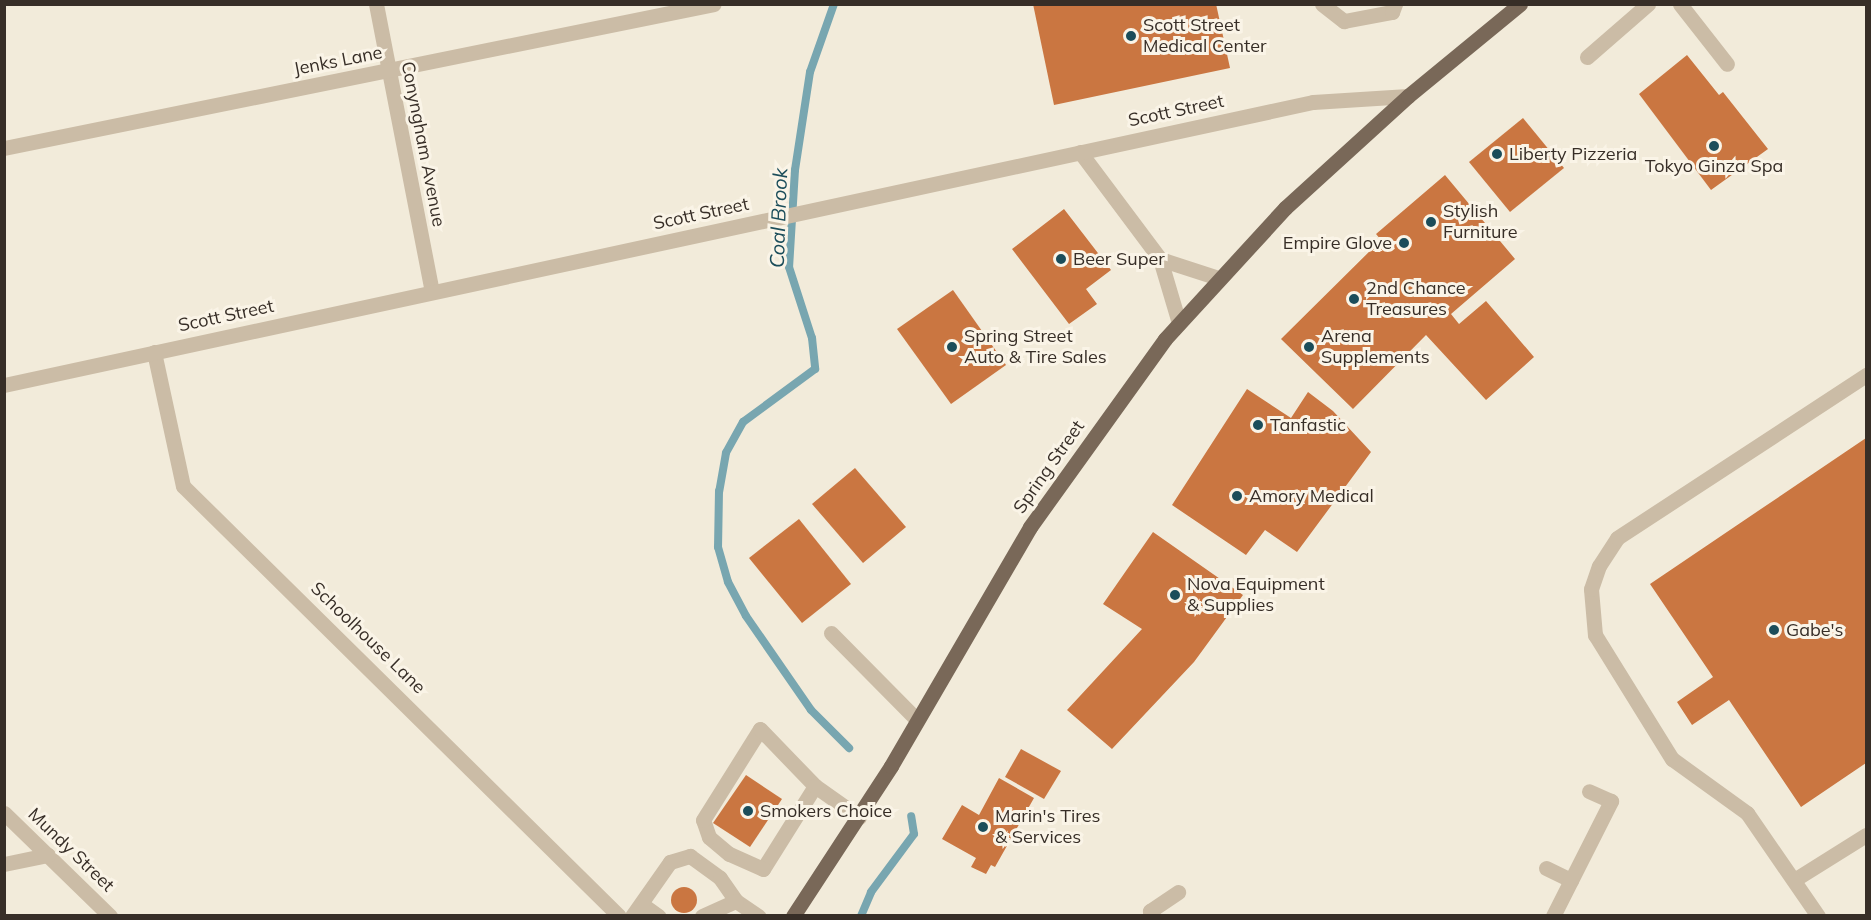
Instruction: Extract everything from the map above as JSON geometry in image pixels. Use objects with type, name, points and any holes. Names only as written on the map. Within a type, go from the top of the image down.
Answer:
[{"type":"main road","points":[[1408,96],[1520,4]]},
{"type":"main road","name":"Spring Street","points":[[793,915],[891,766],[1030,527],[1179,323],[1218,278],[1285,208],[1408,96]]},
{"type":"street","name":"Conyngham Avenue","points":[[376,4],[432,291]]},
{"type":"street","name":"Jenks Lane","points":[[4,148],[714,4]]},
{"type":"street","points":[[1322,4],[1344,21],[1392,12],[1395,4]]},
{"type":"street","points":[[1587,57],[1648,4]]},
{"type":"street","points":[[1680,4],[1727,64]]},
{"type":"street","name":"Scott Street","points":[[4,385],[1312,102],[1408,96]]},
{"type":"street","points":[[1080,152],[1160,259],[1179,323]]},
{"type":"street","points":[[1160,259],[1218,278]]},
{"type":"street","name":"Schoolhouse Lane","points":[[154,352],[183,486],[619,915]]},
{"type":"street","points":[[1818,915],[1747,813],[1672,759],[1595,635],[1590,589],[1599,566],[1617,538],[1866,375]]},
{"type":"street","points":[[831,633],[917,720]]},
{"type":"street","points":[[815,786],[763,869],[729,854],[709,837],[703,820],[760,729],[815,786],[859,817]]},
{"type":"street","points":[[1553,915],[1611,801],[1589,791]]},
{"type":"street","name":"Mundy Street","points":[[4,813],[110,915]]},
{"type":"street","points":[[1794,880],[1866,835]]},
{"type":"street","points":[[4,864],[48,855]]},
{"type":"street","points":[[658,915],[638,910],[670,862],[690,856],[720,878],[736,901],[758,915]]},
{"type":"street","points":[[1546,868],[1571,880]]},
{"type":"street","points":[[1153,915],[1150,911],[1178,892]]},
{"type":"street","points":[[702,915],[736,901]]},
{"type":"building","name":"Scott Street Medical Center","points":[[1033,4],[1216,4],[1230,68],[1054,105]]},
{"type":"building","points":[[1687,55],[1719,95],[1723,92],[1768,149],[1711,190],[1639,94]]},
{"type":"building","points":[[1523,118],[1564,168],[1510,212],[1469,162]]},
{"type":"building","points":[[1445,175],[1515,259],[1451,314],[1459,324],[1486,301],[1534,357],[1486,400],[1426,335],[1353,409],[1281,339],[1381,240],[1376,234]]},
{"type":"building","name":"Beer Super","points":[[1064,209],[1111,270],[1086,289],[1097,304],[1069,324],[1012,249]]},
{"type":"building","name":"Spring Street Auto & Tire Sales","points":[[953,290],[1006,365],[951,404],[897,329]]},
{"type":"building","points":[[1247,389],[1291,418],[1308,392],[1333,411],[1371,452],[1297,552],[1265,530],[1246,555],[1172,505]]},
{"type":"building","name":"Gabe's","points":[[1866,438],[1866,763],[1801,807],[1729,700],[1692,725],[1677,702],[1713,677],[1650,584]]},
{"type":"building","points":[[855,468],[906,527],[863,563],[812,504]]},
{"type":"building","points":[[799,519],[851,584],[802,623],[749,558]]},
{"type":"building","points":[[1153,532],[1243,595],[1194,662],[1112,749],[1067,710],[1142,629],[1103,604]]},
{"type":"building","points":[[1021,749],[1061,771],[1044,799],[1005,777]]},
{"type":"building","name":"Smokers Choice","points":[[746,775],[782,799],[750,847],[713,823]]},
{"type":"building","name":"Marin's Tires & Services","points":[[999,778],[1034,798],[995,867],[991,865],[986,874],[971,867],[976,858],[942,839],[962,805],[979,815]]},
{"type":"building","points":[[684,887],[693,891],[697,900],[693,909],[684,913],[675,909],[671,900],[675,891]]},
{"type":"waterway","name":"Coal Brook","points":[[834,4],[810,72],[795,170],[789,267],[812,338],[815,369],[743,422],[726,453],[719,491],[718,547],[728,582],[746,616],[811,710],[849,748]]},
{"type":"waterway","name":"Coal Brook","points":[[861,916],[871,892],[914,834],[911,816]]},
{"type":"place","name":"Scott Street Medical Center","points":[[1131,36]]},
{"type":"place","name":"Tokyo Ginza Spa","points":[[1714,146]]},
{"type":"place","name":"Liberty Pizzeria","points":[[1497,154]]},
{"type":"place","name":"Stylish Furniture","points":[[1431,222]]},
{"type":"place","name":"Empire Glove","points":[[1404,243]]},
{"type":"place","name":"Beer Super","points":[[1061,259]]},
{"type":"place","name":"2nd Chance Treasures","points":[[1354,299]]},
{"type":"place","name":"Spring Street Auto & Tire Sales","points":[[952,347]]},
{"type":"place","name":"Arena Supplements","points":[[1309,347]]},
{"type":"place","name":"Tanfastic","points":[[1258,425]]},
{"type":"place","name":"Amory Medical","points":[[1237,496]]},
{"type":"place","name":"Nova Equipment & Supplies","points":[[1175,595]]},
{"type":"place","name":"Gabe's","points":[[1774,630]]},
{"type":"place","name":"Smokers Choice","points":[[748,811]]},
{"type":"place","name":"Marin's Tires & Services","points":[[983,827]]}]
